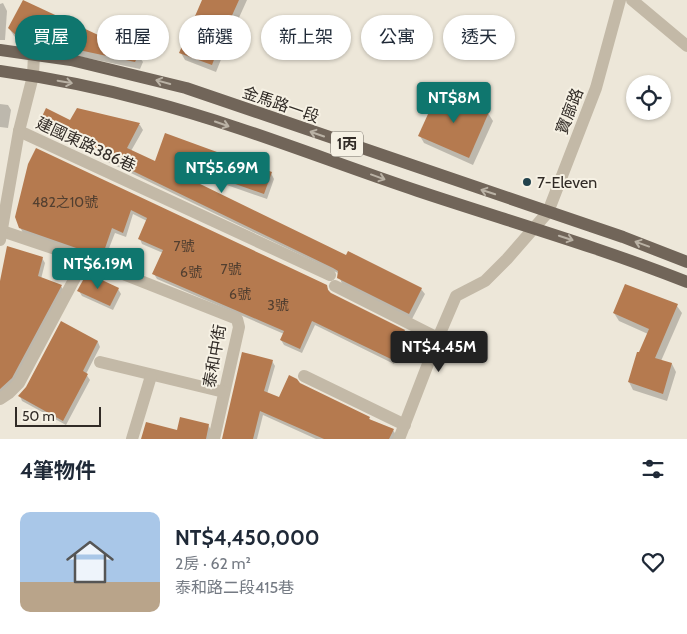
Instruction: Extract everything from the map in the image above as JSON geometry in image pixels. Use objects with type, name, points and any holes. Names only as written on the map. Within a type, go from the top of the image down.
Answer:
[{"type":"main road","name":"金馬路一段","points":[[0,50],[15,52]]},
{"type":"main road","name":"金馬路一段","points":[[71,60],[186,88],[623,237],[687,262]]},
{"type":"main road","name":"1丙","points":[[0,71],[86,86],[149,101],[199,116],[418,192],[600,249],[687,282]]},
{"type":"street","name":"寶廍路","points":[[399,439],[456,296],[485,280],[507,259],[548,212],[596,88],[620,0]]},
{"type":"street","points":[[632,0],[687,46]]},
{"type":"street","points":[[1,236],[19,131],[33,76],[34,60]]},
{"type":"street","name":"建國東路386巷","points":[[19,131],[332,281],[438,338]]},
{"type":"street","name":"泰和中街","points":[[1,236],[85,259],[237,319],[239,327],[214,439]]},
{"type":"street","points":[[0,399],[19,383],[85,259]]},
{"type":"street","points":[[100,362],[151,376],[224,392]]},
{"type":"street","points":[[132,439],[151,376]]},
{"type":"street","points":[[304,376],[405,425]]},
{"type":"building","points":[[23,0],[55,15],[15,15],[15,34],[8,28]]},
{"type":"building","points":[[202,0],[239,0],[232,15],[195,15]]},
{"type":"building","points":[[87,30],[97,34],[97,54],[87,52]]},
{"type":"building","points":[[198,60],[214,60],[212,65]]},
{"type":"building","points":[[439,90],[489,112],[469,158],[418,136]]},
{"type":"building","points":[[46,108],[70,120],[77,108],[140,123],[127,148],[155,161],[165,133],[272,172],[264,194],[198,171],[194,181],[346,255],[348,251],[422,288],[409,314],[337,278],[338,271],[333,268],[38,125]]},
{"type":"building","points":[[36,148],[327,285],[331,293],[405,330],[391,359],[312,321],[300,349],[280,340],[284,331],[152,274],[163,250],[138,239],[147,218],[131,210],[123,233],[112,228],[102,257],[19,228],[15,217],[28,164]]},
{"type":"building","points":[[7,246],[43,257],[38,276],[62,285],[12,378],[0,389],[0,281]]},
{"type":"building","points":[[87,273],[119,288],[110,306],[77,291]]},
{"type":"building","points":[[625,284],[678,304],[655,358],[672,363],[663,394],[628,382],[637,352],[639,352],[649,329],[613,313]]},
{"type":"building","points":[[61,321],[98,341],[83,371],[88,374],[63,421],[18,396],[26,387]]},
{"type":"building","points":[[242,352],[273,360],[264,391],[279,397],[289,375],[300,383],[370,417],[369,419],[394,429],[389,439],[324,439],[260,411],[253,439],[222,439]]},
{"type":"building","points":[[180,417],[209,424],[206,439],[141,439],[146,422],[177,430]]},
{"type":"place","name":"7-Eleven","points":[[527,182]]}]
